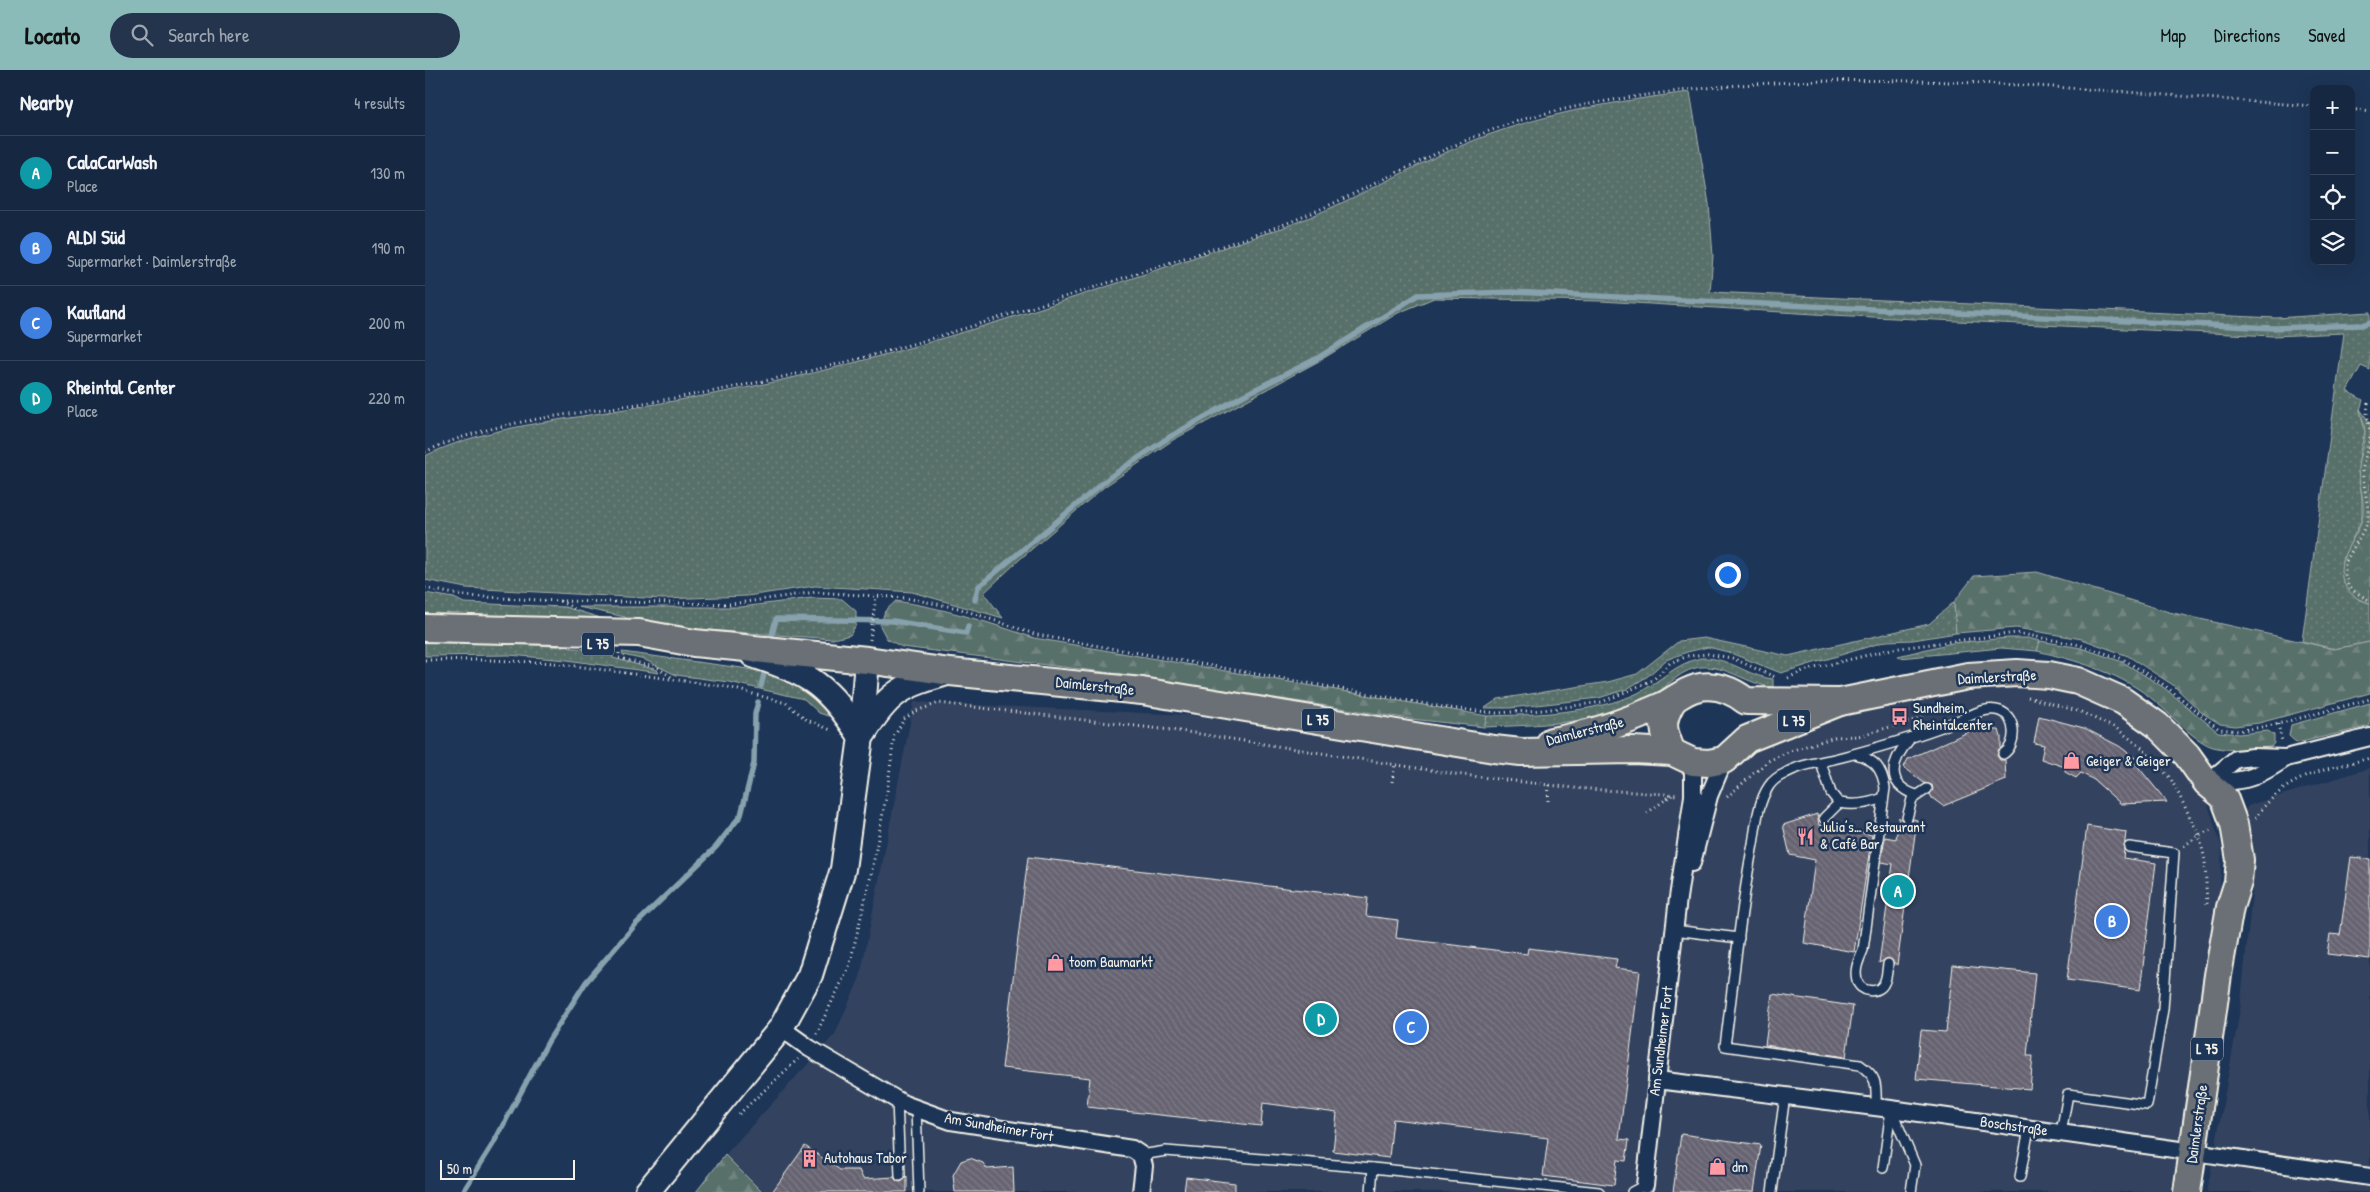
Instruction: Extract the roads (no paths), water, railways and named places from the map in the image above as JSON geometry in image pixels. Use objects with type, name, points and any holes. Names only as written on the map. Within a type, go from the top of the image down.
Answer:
[{"type":"main road","name":"Daimlerstraße","points":[[425,628],[619,631],[694,643],[867,660],[950,672],[1142,691],[1494,749],[1530,752],[1633,750],[1724,760],[1747,739],[1840,702],[1967,676],[2017,673],[2049,675],[2078,681],[2123,701],[2157,726],[2187,755],[2207,783],[2208,804],[2223,858],[2230,907],[2218,974],[2187,1192]]},
{"type":"main road","name":"Daimlerstraße","points":[[1494,749],[1569,738],[1622,724],[1672,702],[1695,688],[1715,686],[1737,694],[1746,701],[1840,702]]},
{"type":"main road","points":[[1746,701],[1751,720],[1747,739]]},
{"type":"main road","points":[[1672,702],[1664,716],[1664,732],[1683,757]]},
{"type":"street","points":[[726,646],[791,668],[817,682],[845,711],[861,737]]},
{"type":"street","points":[[647,1192],[781,1028],[810,974],[843,869],[861,737],[867,660]]},
{"type":"street","points":[[861,737],[879,708],[896,693],[915,683],[950,672]]},
{"type":"street","points":[[2207,783],[2236,759],[2253,757],[2286,758],[2370,737]]},
{"type":"street","name":"Am Sundheimer Fort","points":[[1639,1188],[1657,1080],[1678,898],[1693,796],[1683,757]]},
{"type":"street","points":[[2207,783],[2243,781],[2261,774],[2286,758]]},
{"type":"street","name":"Am Sundheimer Fort","points":[[1678,898],[1693,860],[1709,796],[1724,760]]},
{"type":"street","name":"Am Sundheimer Fort","points":[[781,1028],[809,1048],[897,1100],[951,1121],[1132,1149],[1141,1155]]},
{"type":"street","name":"Boschstraße","points":[[1657,1080],[1883,1108],[2370,1177]]},
{"type":"street","points":[[1141,1155],[1143,1166],[1141,1192]]},
{"type":"lane","points":[[1911,1192],[1915,1165],[1883,1108],[1873,1073],[1860,1065],[1725,1046],[1748,869],[1757,823],[1762,802],[1769,785],[1790,770],[1856,754],[1875,746],[1909,739],[1982,710],[1993,709],[2007,715],[2013,731],[2010,750],[2003,754]]},
{"type":"lane","points":[[1909,739],[1899,752],[1894,764],[1895,778],[1901,788],[1916,795]]},
{"type":"lane","points":[[1856,754],[1868,758],[1877,764],[1883,775],[1885,788],[1863,950],[1856,966],[1857,982],[1863,989],[1872,991],[1881,988],[1888,964]]},
{"type":"lane","points":[[1821,763],[1831,793],[1839,803],[1861,804],[1883,798]]},
{"type":"lane","points":[[1907,818],[1909,806],[1916,795],[1927,789]]},
{"type":"lane","points":[[1825,818],[1839,803]]},
{"type":"lane","points":[[2061,1133],[2067,1094],[2147,1105],[2163,1009],[2174,853],[2129,847]]},
{"type":"lane","points":[[1674,930],[1739,938]]},
{"type":"lane","points":[[1772,1192],[1785,1096]]},
{"type":"lane","points":[[897,1100],[900,1176]]},
{"type":"lane","points":[[916,1108],[919,1192]]},
{"type":"lane","points":[[1883,1108],[1883,1168]]},
{"type":"lane","points":[[2020,1177],[2029,1128]]},
{"type":"lane","points":[[1141,1155],[1166,1151],[1373,1168],[1599,1192]]},
{"type":"lane","points":[[1371,1192],[1373,1168]]},
{"type":"waterway","points":[[975,600],[978,587],[1110,477],[1168,438],[1244,395],[1316,359],[1418,295],[1511,292],[2273,328],[2362,325],[2370,322]]},
{"type":"waterway","points":[[770,643],[776,619],[893,621],[966,633],[968,626]]},
{"type":"waterway","points":[[761,686],[765,670]]},
{"type":"waterway","points":[[463,1192],[493,1144],[549,1040],[586,982],[636,924],[716,847],[741,815],[754,763],[755,714],[758,702]]},
{"type":"place","name":"Sundheim, Rheintalcenter","points":[[1899,717]]},
{"type":"place","name":"Geiger & Geiger","points":[[2072,761]]},
{"type":"place","name":"Julia’s… Restaurant & Café Bar","points":[[1806,836]]},
{"type":"place","name":"CalaCarWash","points":[[1898,891]]},
{"type":"place","name":"ALDI Süd","points":[[2112,921]]},
{"type":"place","name":"toom Baumarkt","points":[[1055,962]]},
{"type":"place","name":"Rheintal Center","points":[[1321,1019]]},
{"type":"place","name":"Kaufland","points":[[1411,1027]]},
{"type":"place","name":"Autohaus Tabor","points":[[810,1158]]},
{"type":"place","name":"dm","points":[[1718,1167]]}]
